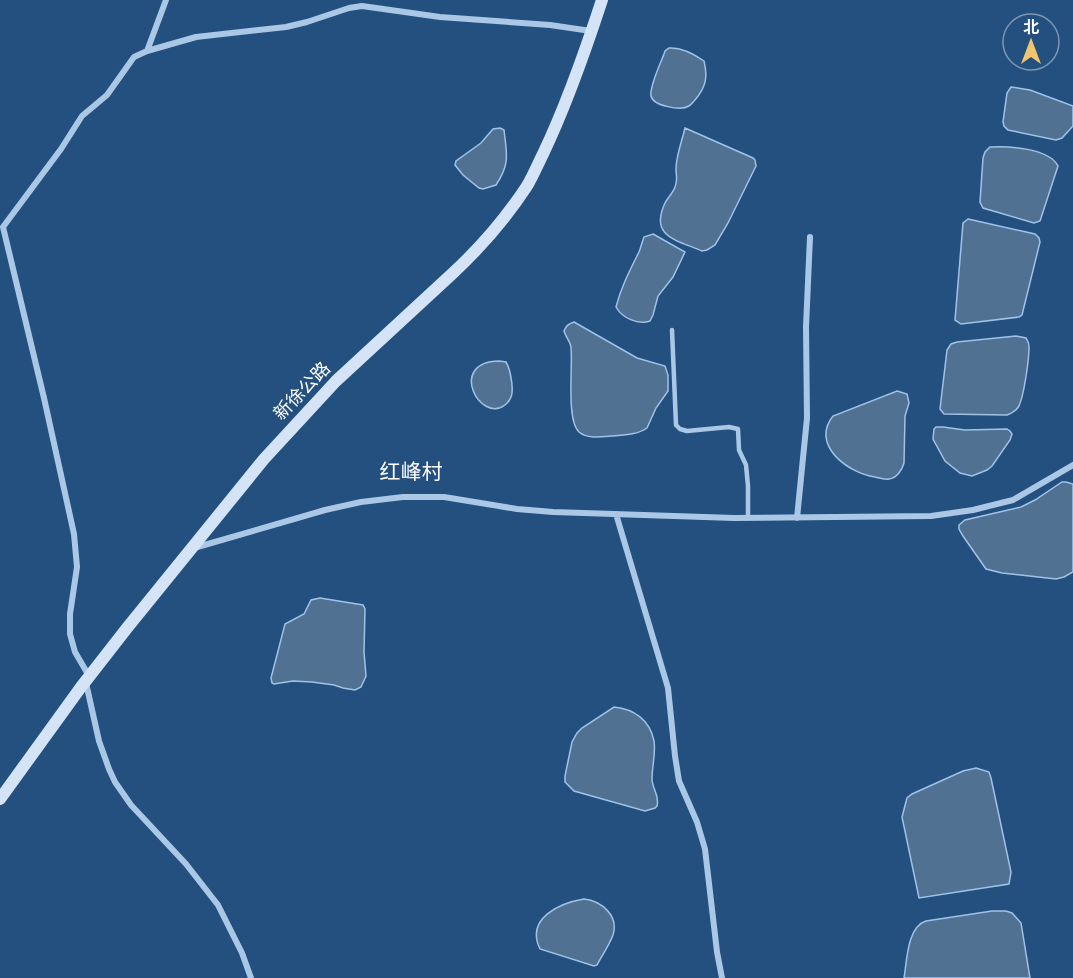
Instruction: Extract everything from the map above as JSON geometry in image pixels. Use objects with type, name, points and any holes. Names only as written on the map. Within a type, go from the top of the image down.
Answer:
[{"type":"main road","name":"新徐公路","points":[[0,798],[88,679],[264,459],[310,407],[361,356],[472,255],[504,219],[528,184],[550,139],[571,89],[602,0]]},
{"type":"street","points":[[147,51],[166,0]]},
{"type":"street","points":[[251,978],[242,953],[218,905],[186,864],[135,809],[115,782],[99,741],[88,679],[75,652],[70,633],[70,614],[77,567],[74,534],[3,227],[61,149],[82,116],[107,95],[134,57],[147,51],[196,37],[286,27],[362,6],[440,17],[550,25],[592,31]]},
{"type":"street","points":[[797,518],[807,418],[806,327],[810,237]]},
{"type":"street","points":[[190,549],[325,510],[361,502],[403,497],[444,497],[535,511],[616,514],[748,518],[931,516],[973,510],[1013,500],[1073,465]]},
{"type":"street","points":[[616,514],[668,688],[679,781],[694,814],[705,849],[722,978]]},
{"type":"lane","points":[[672,330],[676,425],[687,431],[729,427],[738,429],[739,450],[746,465],[748,518]]},
{"type":"water","points":[[669,48],[683,50],[704,61],[706,77],[704,86],[690,106],[674,108],[662,105],[653,100],[651,96],[656,74],[665,51]]},
{"type":"water","points":[[1011,87],[1030,90],[1073,106],[1073,126],[1062,138],[1056,140],[1008,130],[1003,122],[1007,93]]},
{"type":"water","points":[[685,128],[753,158],[756,166],[715,245],[702,251],[668,236],[661,223],[665,203],[676,185],[677,159]]},
{"type":"water","points":[[493,129],[504,130],[506,146],[504,171],[496,185],[479,188],[463,175],[455,165],[456,161],[481,143]]},
{"type":"water","points":[[990,147],[1027,149],[1046,155],[1058,166],[1040,221],[1034,223],[983,208],[980,202],[983,158]]},
{"type":"water","points":[[968,219],[1035,234],[1039,238],[1040,242],[1022,315],[1019,317],[961,324],[955,320],[963,223]]},
{"type":"water","points":[[653,234],[685,252],[673,277],[658,296],[650,321],[636,321],[626,317],[616,307],[644,237]]},
{"type":"water","points":[[574,322],[637,358],[665,366],[668,375],[668,391],[656,408],[647,428],[630,434],[603,437],[590,437],[579,432],[575,426],[571,405],[571,346],[564,331]]},
{"type":"water","points":[[1016,336],[1026,338],[1029,343],[1024,386],[1017,409],[1007,415],[944,414],[940,409],[947,350],[951,344]]},
{"type":"water","points":[[506,362],[511,377],[512,393],[506,404],[495,409],[478,400],[471,380],[474,371],[483,364]]},
{"type":"water","points":[[897,391],[907,394],[909,403],[905,416],[904,463],[899,473],[892,478],[882,479],[864,474],[844,464],[829,447],[826,437],[827,427],[833,416]]},
{"type":"water","points":[[936,427],[965,430],[1007,429],[1012,434],[992,466],[972,476],[960,473],[945,461],[933,439]]},
{"type":"water","points":[[1062,482],[1073,484],[1073,572],[1056,579],[986,569],[963,536],[959,525],[965,520],[1021,507]]},
{"type":"water","points":[[320,598],[363,605],[365,609],[366,676],[361,687],[355,690],[312,682],[272,683],[271,678],[285,624],[304,614],[311,600]]},
{"type":"water","points":[[614,707],[628,710],[640,717],[652,734],[655,750],[652,779],[658,802],[655,808],[645,811],[574,791],[565,782],[572,742],[577,733]]},
{"type":"water","points":[[976,768],[989,772],[991,778],[1011,872],[1009,884],[919,898],[902,817],[907,798],[963,771]]},
{"type":"water","points":[[584,899],[603,906],[614,922],[613,935],[597,965],[594,966],[540,949],[537,938],[537,929],[547,914],[565,904]]},
{"type":"water","points":[[992,911],[1012,913],[1021,923],[1030,978],[904,978],[911,937],[920,924],[926,921]]},
{"type":"district","name":"红峰村","points":[[411,472]]}]
